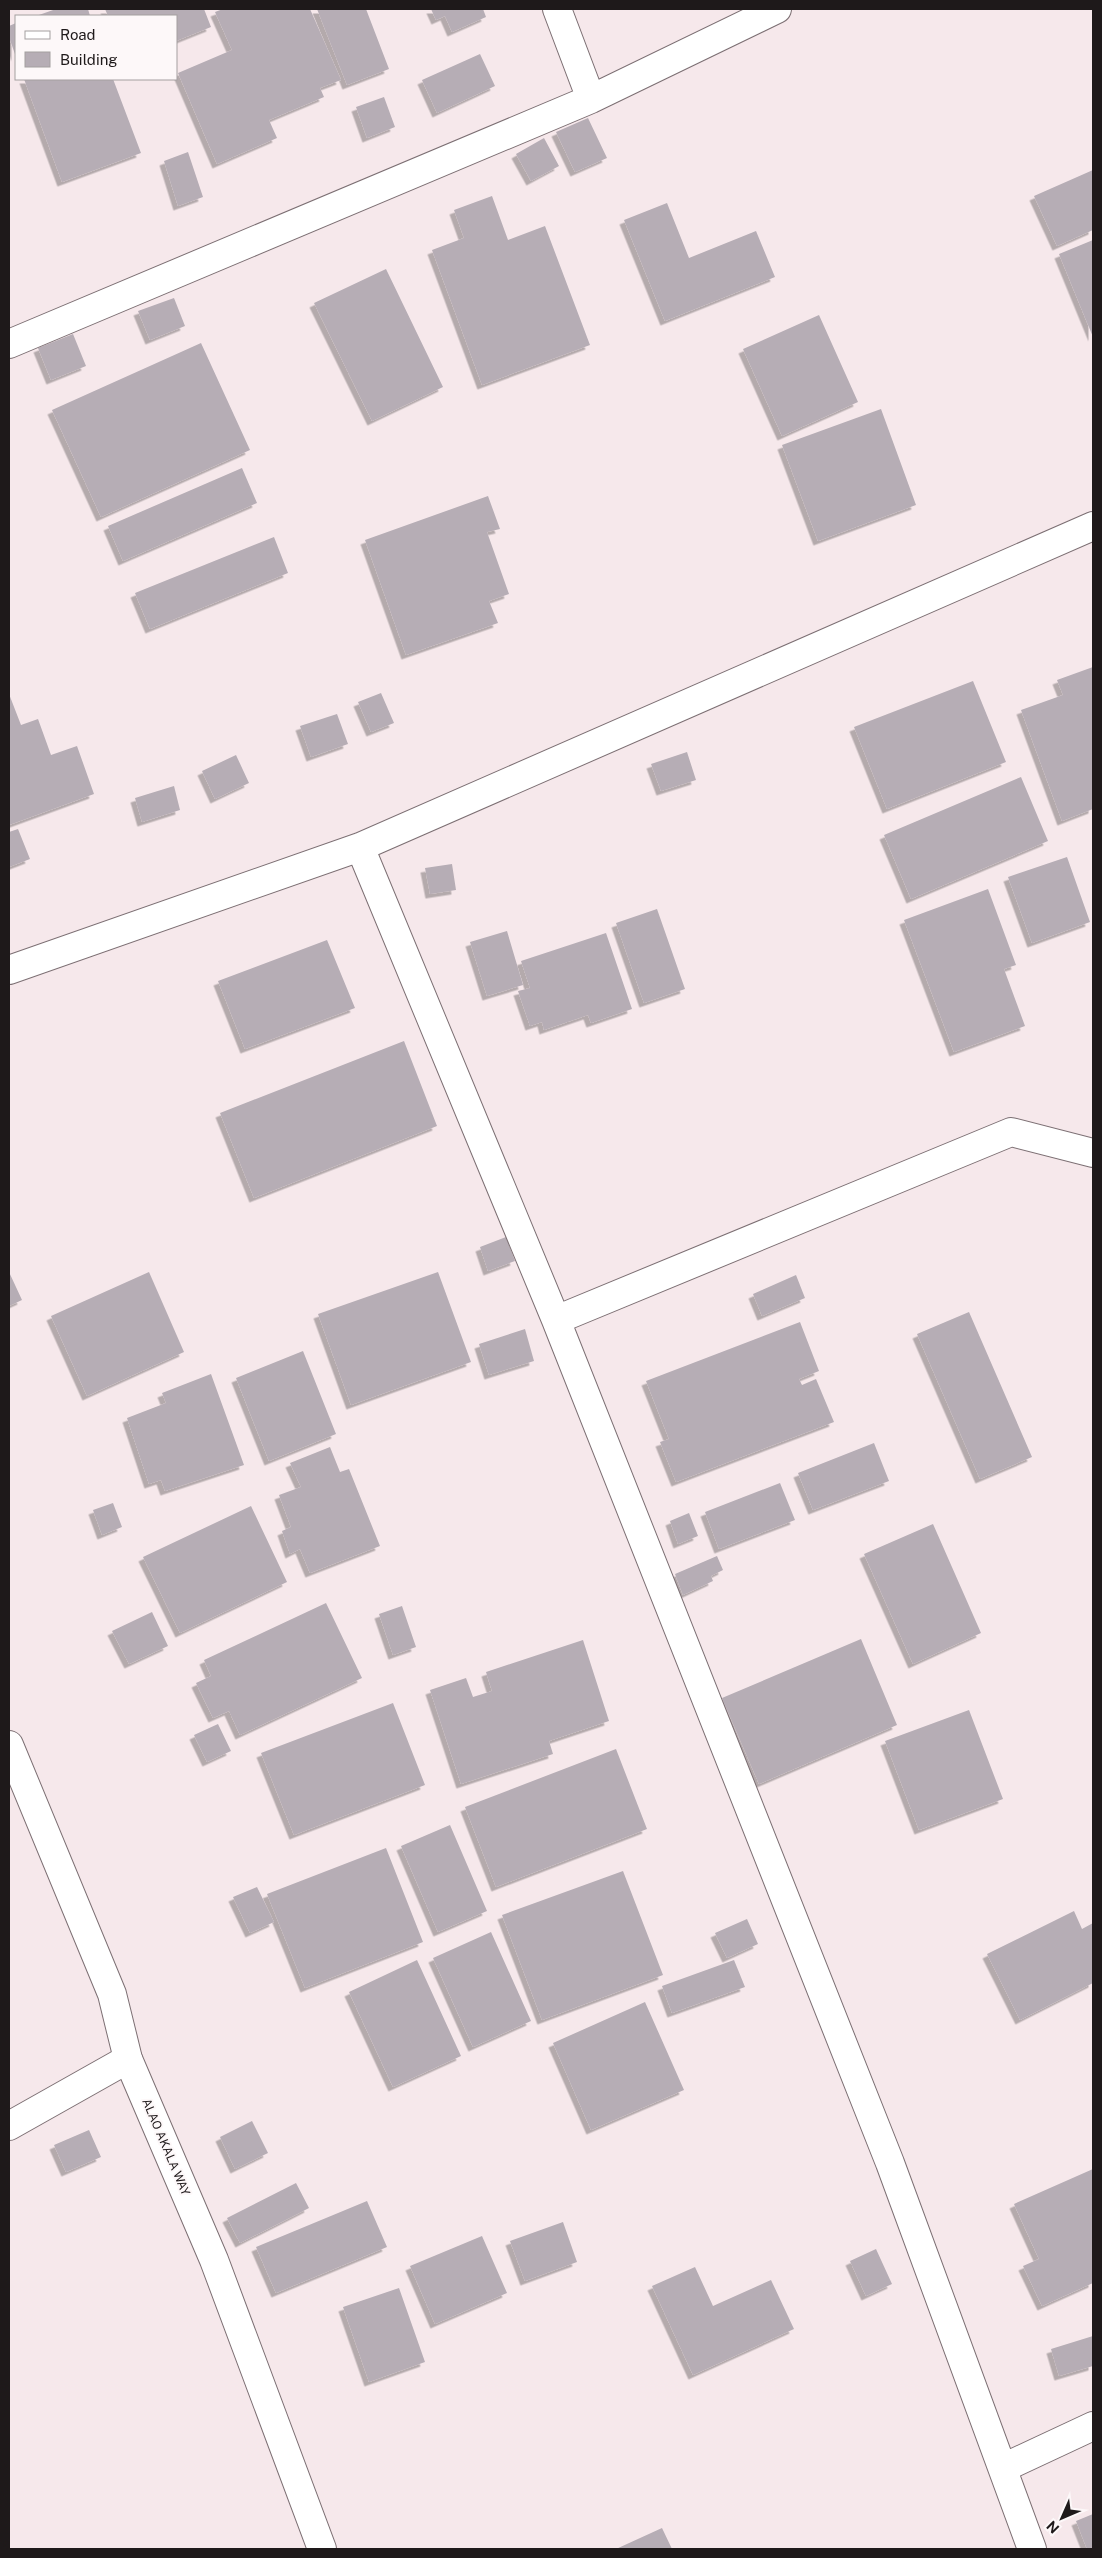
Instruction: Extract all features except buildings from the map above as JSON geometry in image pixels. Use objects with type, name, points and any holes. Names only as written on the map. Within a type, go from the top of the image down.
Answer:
[{"type":"street","points":[[557,9],[591,99]]},
{"type":"street","points":[[9,344],[591,99],[776,9]]},
{"type":"street","points":[[9,970],[360,847],[1093,526]]},
{"type":"street","points":[[360,847],[556,1320],[890,2163],[1032,2549]]},
{"type":"street","points":[[556,1320],[1011,1132],[1093,1154]]},
{"type":"street","name":"ALAO AKALA WAY","points":[[9,1745],[112,1994],[128,2059],[214,2260],[322,2549]]},
{"type":"street","points":[[9,2126],[128,2059]]},
{"type":"street","points":[[1003,2468],[1093,2426]]}]
